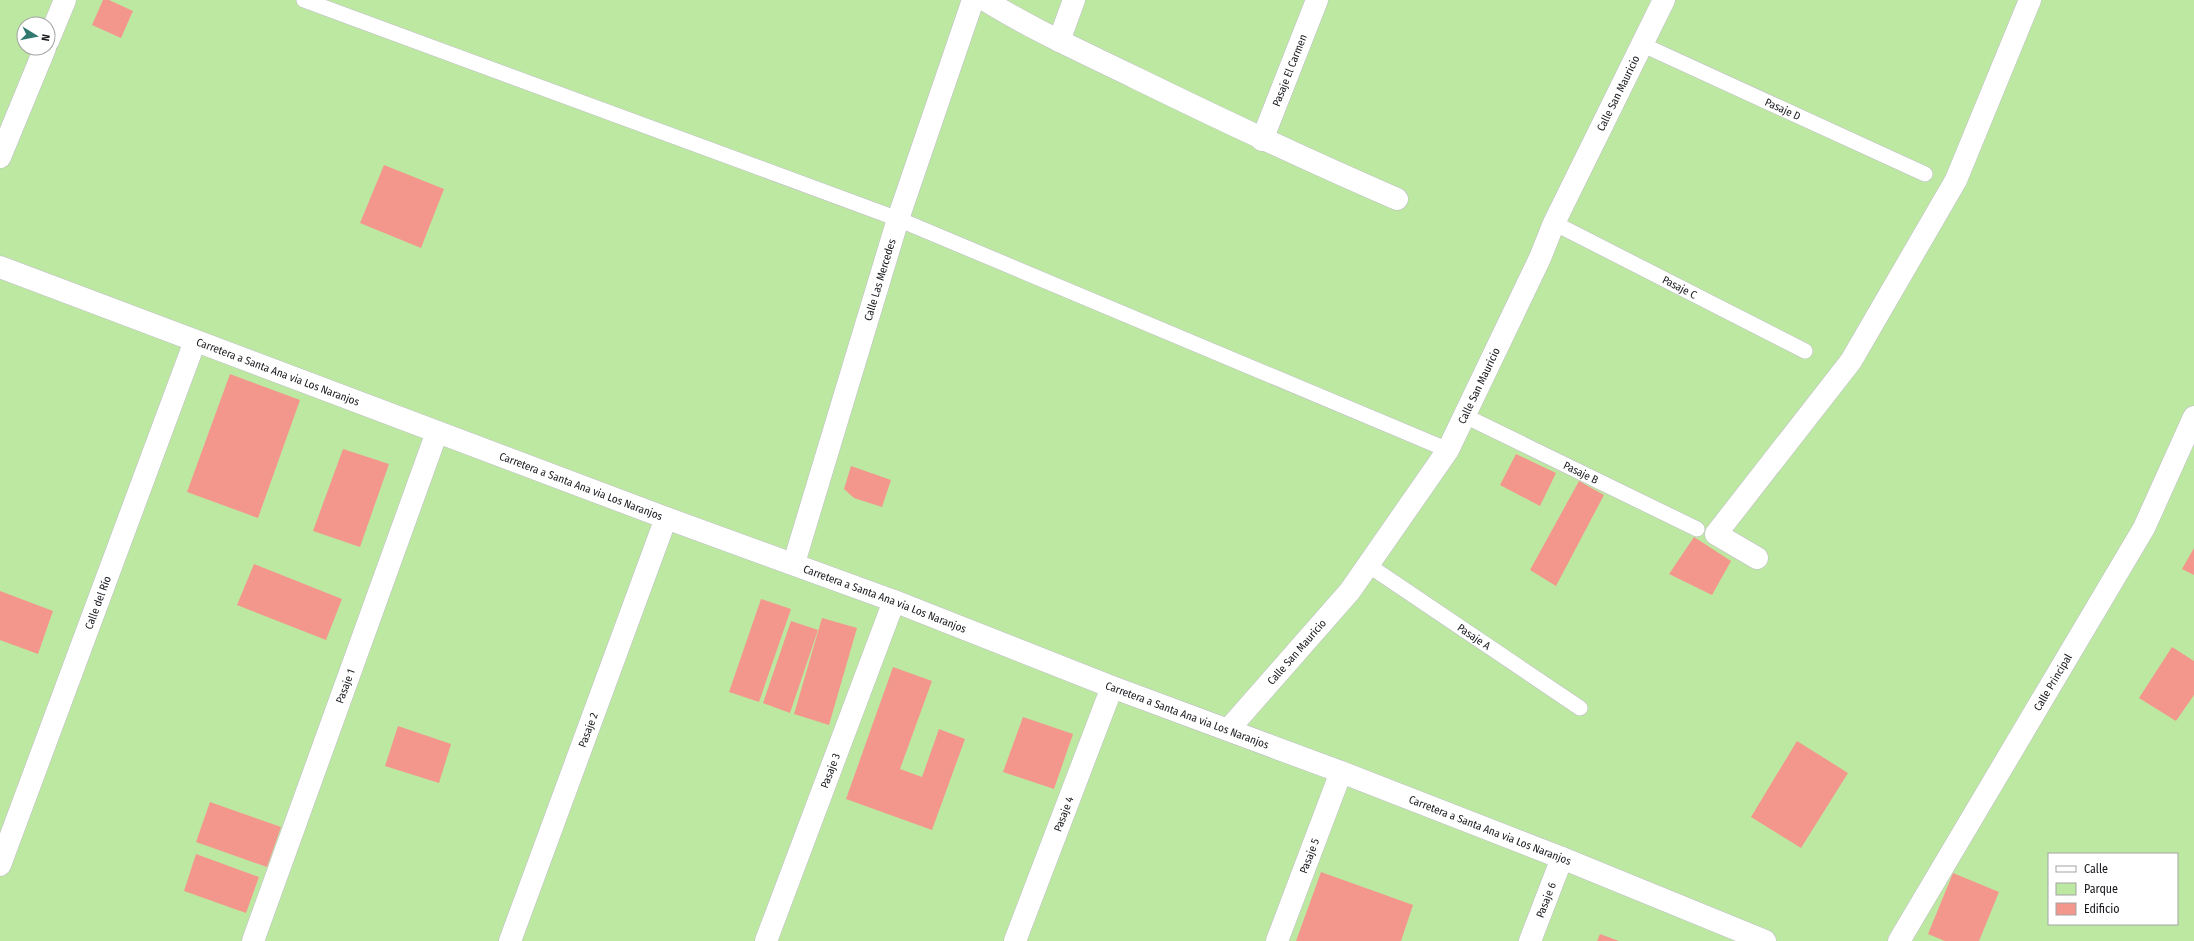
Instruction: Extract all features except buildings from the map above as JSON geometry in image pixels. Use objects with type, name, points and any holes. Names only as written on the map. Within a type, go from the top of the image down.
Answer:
[{"type":"street","points":[[56,22],[65,0]]},
{"type":"street","name":"Calle Las Mercedes","points":[[794,563],[898,219],[973,0]]},
{"type":"street","points":[[985,0],[1013,18],[1262,140],[1397,199]]},
{"type":"street","points":[[1059,41],[1074,0]]},
{"type":"street","name":"Pasaje El Carmen","points":[[1262,140],[1318,0]]},
{"type":"street","name":"Calle San Mauricio","points":[[1228,730],[1350,591],[1448,450],[1540,258],[1554,223],[1664,0]]},
{"type":"street","points":[[1757,558],[1716,534],[1851,361],[1956,180],[2030,0]]},
{"type":"street","points":[[0,157],[42,56]]},
{"type":"street","name":"Carretera a Santa Ana via Los Naranjos","points":[[0,267],[666,518],[894,600],[1112,687],[1341,772],[1562,858],[1765,941]]},
{"type":"street","name":"Calle del Río","points":[[0,865],[195,341]]},
{"type":"street","name":"Calle Principal","points":[[1899,941],[2144,528],[2194,417]]},
{"type":"street","name":"Pasaje 1","points":[[253,941],[438,432]]},
{"type":"street","name":"Pasaje 2","points":[[510,941],[666,518]]},
{"type":"street","name":"Pasaje 3","points":[[766,941],[894,600]]},
{"type":"street","name":"Pasaje 4","points":[[1015,941],[1112,687]]},
{"type":"street","name":"Pasaje 5","points":[[1277,941],[1341,772]]},
{"type":"street","name":"Pasaje 6","points":[[1530,941],[1562,858]]},
{"type":"lane","points":[[304,0],[898,219],[1448,450]]},
{"type":"lane","name":"Pasaje D","points":[[1641,44],[1925,174]]},
{"type":"lane","name":"Pasaje C","points":[[1554,223],[1805,352]]},
{"type":"lane","name":"Pasaje B","points":[[1465,416],[1697,529]]},
{"type":"lane","name":"Pasaje A","points":[[1368,565],[1580,708]]},
{"type":"green space","points":[[0,0],[2194,0],[2194,941],[0,941]]}]
